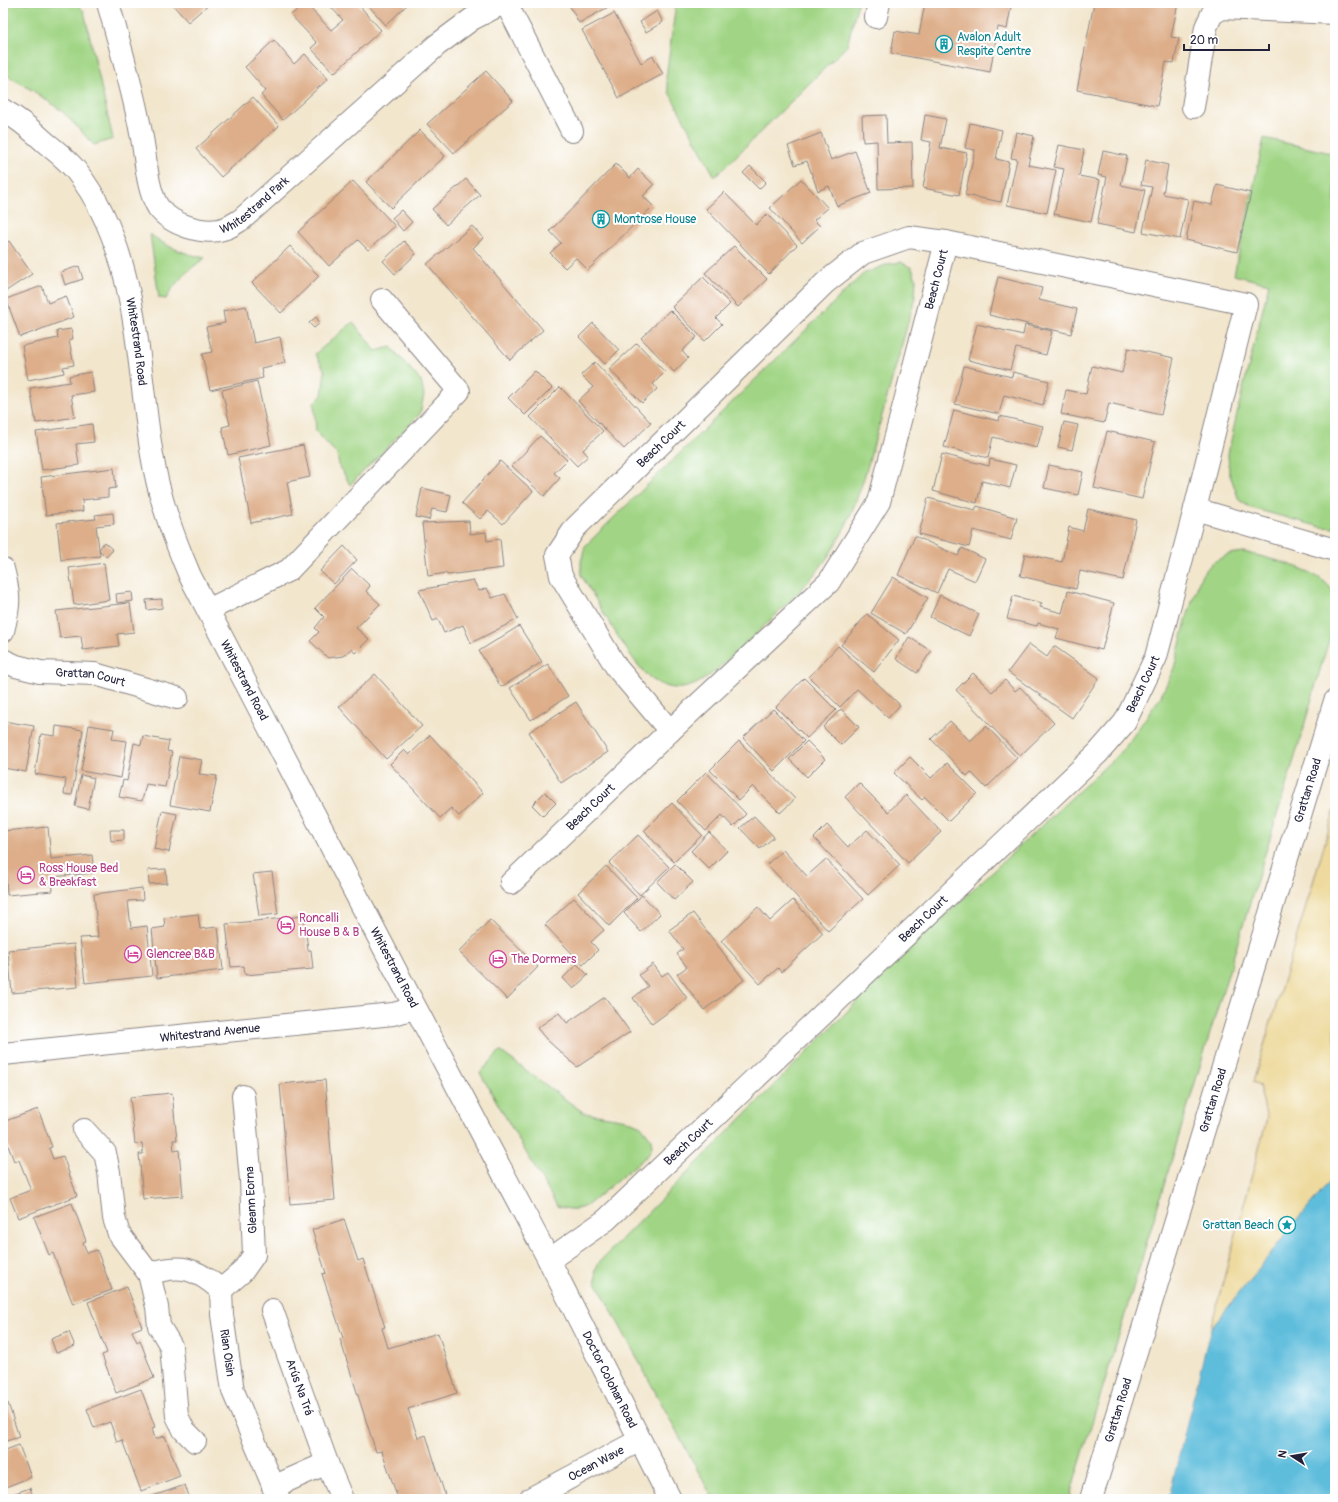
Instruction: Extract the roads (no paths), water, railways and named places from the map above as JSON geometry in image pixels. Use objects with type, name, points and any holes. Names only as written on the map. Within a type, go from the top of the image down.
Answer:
[{"type":"street","name":"Whitestrand Park","points":[[108,3],[141,132],[152,194],[158,207],[171,220],[185,227],[201,230],[225,229],[242,219],[438,45],[472,20],[503,3]]},
{"type":"street","points":[[506,3],[572,131]]},
{"type":"street","points":[[1193,107],[1206,27],[1212,14],[1222,8],[1335,13]]},
{"type":"street","name":"Whitestrand Road","points":[[3,110],[33,131],[76,171],[102,210],[110,228],[130,298],[152,455],[161,498],[175,540],[208,610],[415,1008],[549,1260]]},
{"type":"street","name":"Beach Court","points":[[549,1260],[606,1220],[1098,753],[1125,722],[1156,657],[1195,509],[1246,304],[946,242],[909,237],[864,253],[826,282],[574,528],[557,555],[561,576],[617,668],[670,731]]},
{"type":"street","name":"Beach Court","points":[[511,883],[829,582],[879,502],[946,242]]},
{"type":"street","points":[[208,610],[290,570],[459,391],[382,300]]},
{"type":"street","points":[[1195,509],[1335,550]]},
{"type":"street","points":[[3,569],[10,592],[9,606],[3,631]]},
{"type":"street","name":"Grattan Court","points":[[3,660],[16,666],[40,672],[95,674],[177,698]]},
{"type":"street","name":"Grattan Road","points":[[1091,1499],[1335,701]]},
{"type":"street","name":"Whitestrand Avenue","points":[[3,1054],[393,1014],[415,1008]]},
{"type":"street","name":"Gleann Eorna","points":[[221,1290],[242,1272],[254,1255],[251,1180],[243,1096]]},
{"type":"street","points":[[84,1130],[105,1153],[109,1172],[114,1218],[118,1234],[149,1274],[159,1326],[171,1346],[177,1416],[184,1430],[195,1442]]},
{"type":"street","name":"Doctor Colohan Road","points":[[549,1260],[670,1499]]},
{"type":"street","points":[[149,1274],[164,1269],[188,1268],[208,1279],[221,1290]]},
{"type":"street","name":"Rian Oisin","points":[[221,1290],[222,1315],[233,1391],[276,1493]]},
{"type":"street","name":"Arús Na Trá","points":[[272,1310],[327,1464],[342,1499]]},
{"type":"street","name":"Ocean Wave","points":[[530,1499],[640,1440]]},
{"type":"street","points":[[276,1493],[327,1464]]},
{"type":"water","points":[[1335,1175],[1335,1499],[1168,1499],[1210,1330]]},
{"type":"place","name":"Avalon Adult Respite Centre","points":[[944,44]]},
{"type":"place","name":"Montrose House","points":[[601,219]]},
{"type":"place","name":"Ross House Bed & Breakfast","points":[[26,875]]},
{"type":"place","name":"Roncalli House B & B","points":[[286,925]]},
{"type":"place","name":"Glencree B&B","points":[[133,954]]},
{"type":"place","name":"The Dormers","points":[[498,959]]},
{"type":"place","name":"Grattan Beach","points":[[1287,1225]]}]
